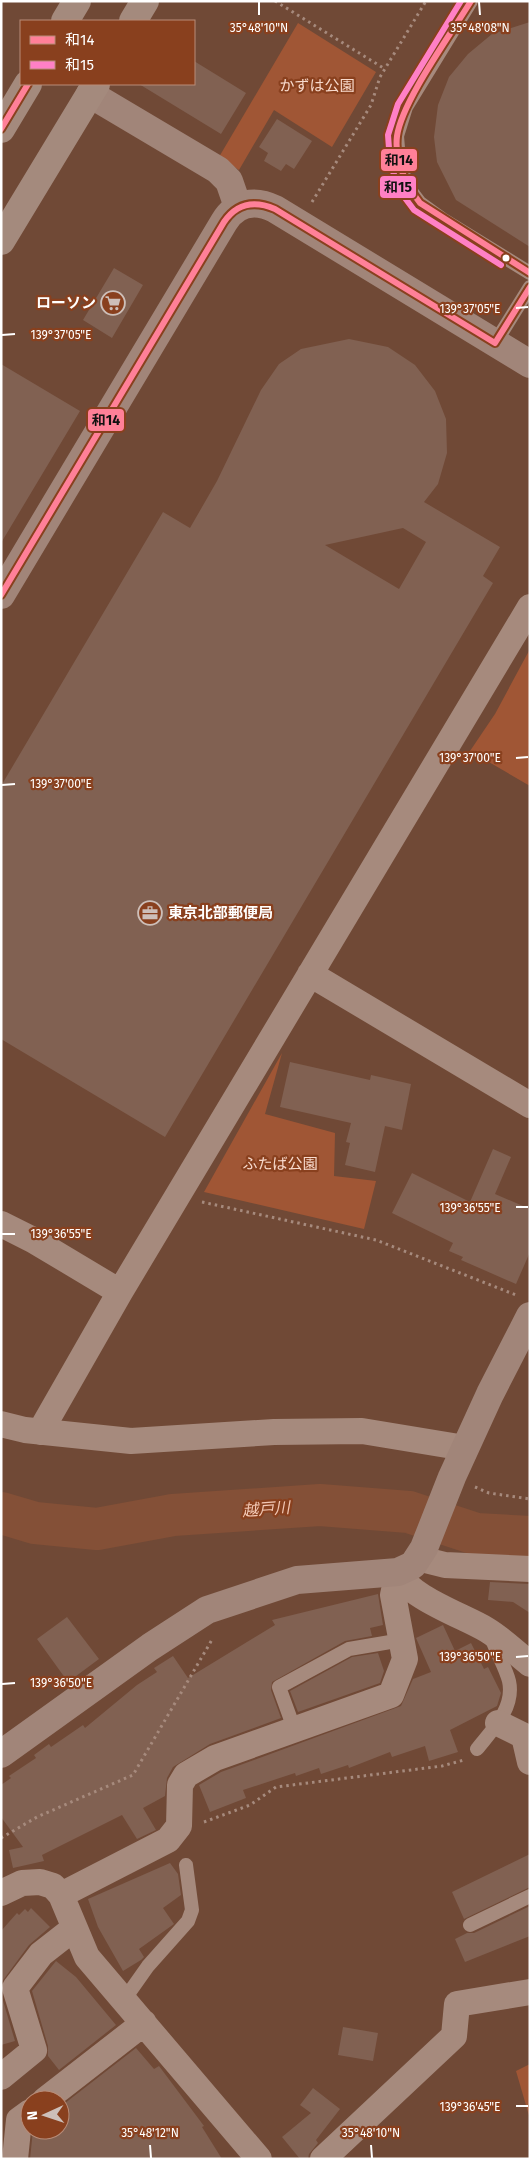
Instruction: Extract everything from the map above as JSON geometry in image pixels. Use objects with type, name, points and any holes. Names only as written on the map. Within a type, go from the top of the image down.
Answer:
[{"type":"highway","points":[[66,20],[77,1]]},
{"type":"highway","points":[[134,20],[145,1]]},
{"type":"highway","points":[[1,129],[27,85]]},
{"type":"highway","points":[[1,241],[93,89]]},
{"type":"street","points":[[93,89],[218,170],[229,181],[238,207]]},
{"type":"street","points":[[1,594],[224,222],[238,207],[251,203],[263,204],[300,224],[530,364]]},
{"type":"street","points":[[40,1432],[177,1196],[530,607]]},
{"type":"street","points":[[310,974],[530,1105]]},
{"type":"street","points":[[1,1224],[33,1240],[120,1292]]},
{"type":"street","points":[[525,1322],[402,1581],[414,1591],[488,1631],[530,1664]]},
{"type":"street","points":[[1,1424],[40,1432],[131,1441],[274,1432],[362,1431],[465,1448]]},
{"type":"street","points":[[61,1895],[168,1840],[179,1826],[180,1785],[186,1775],[215,1758],[391,1695],[405,1659],[393,1595],[413,1559]]},
{"type":"street","points":[[1,1754],[150,1646],[207,1610],[297,1580],[413,1559],[444,1565],[530,1570]]},
{"type":"street","points":[[498,1723],[524,1736],[530,1762]]},
{"type":"street","points":[[1,1893],[22,1883],[40,1882],[53,1886],[61,1895],[87,1957],[259,2159]]},
{"type":"street","points":[[1,2077],[34,2050],[15,1988],[41,1954],[74,1929]]},
{"type":"street","points":[[323,2159],[454,2036],[457,2004],[530,1992]]},
{"type":"street","points":[[58,2090],[144,2023]]},
{"type":"street","points":[[15,2159],[20,2119]]},
{"type":"lane","points":[[472,1],[406,107],[398,136],[399,160],[407,186],[420,203],[442,219],[530,273]]},
{"type":"lane","points":[[495,343],[530,286]]},
{"type":"lane","points":[[477,1749],[498,1723],[510,1702],[509,1682],[488,1631]]},
{"type":"lane","points":[[295,1730],[278,1687],[349,1649],[402,1640]]},
{"type":"lane","points":[[124,2000],[148,1966],[188,1921],[192,1910],[186,1865]]},
{"type":"lane","points":[[470,1925],[530,1896]]},
{"type":"path","points":[[275,1],[385,69]]},
{"type":"path","points":[[300,224],[371,104],[385,69],[426,1]]},
{"type":"path","points":[[177,1196],[376,1240],[525,1322]]},
{"type":"path","points":[[450,1483],[489,1493],[530,1499]]},
{"type":"path","points":[[1,1838],[37,1817],[132,1775],[216,1633]]},
{"type":"path","points":[[179,1826],[201,1824],[250,1805],[276,1787],[456,1764],[467,1758],[477,1749]]},
{"type":"green space","name":"かずは公園","points":[[298,23],[376,72],[332,147],[274,110],[239,170],[219,157]]},
{"type":"green space","points":[[530,649],[530,786],[470,751],[495,714]]},
{"type":"green space","name":"ふたば公園","points":[[282,1053],[265,1114],[335,1133],[334,1176],[376,1181],[364,1229],[204,1192]]},
{"type":"green space","points":[[530,2064],[530,2119],[516,2071]]},
{"type":"building","points":[[530,22],[530,247],[456,200],[437,162],[434,137],[438,105],[449,77],[468,54],[492,34]]},
{"type":"building","points":[[195,62],[246,93],[221,134],[141,85],[195,85]]},
{"type":"building","points":[[277,119],[312,141],[294,169],[286,164],[281,171],[264,161],[268,153],[259,147]]},
{"type":"building","name":"ローソン","points":[[114,268],[143,285],[112,338],[83,320]]},
{"type":"building","name":"東京北部郵便局","points":[[349,339],[388,347],[415,365],[435,391],[446,419],[447,453],[438,484],[424,502],[500,547],[483,576],[493,583],[165,1137],[1,1039],[1,786],[163,512],[190,528],[217,481],[261,390],[279,364],[301,349]],"holes":[[[403,528],[426,542],[399,589],[325,545]]]},
{"type":"building","points":[[1,364],[80,411],[1,543]]},
{"type":"building","points":[[290,1062],[370,1080],[371,1075],[411,1084],[402,1130],[385,1126],[375,1172],[345,1165],[350,1143],[346,1142],[351,1123],[280,1107]]},
{"type":"building","points":[[493,1149],[511,1157],[495,1194],[530,1209],[530,1252],[516,1284],[461,1260],[463,1257],[449,1251],[453,1243],[392,1213],[412,1173],[470,1202]]},
{"type":"building","points":[[490,1582],[530,1584],[530,1613],[513,1602],[488,1600]]},
{"type":"building","points":[[378,1594],[383,1625],[370,1628],[372,1636],[345,1641],[272,1682],[271,1690],[281,1718],[210,1744],[173,1767],[167,1778],[165,1796],[143,1808],[156,1830],[137,1839],[122,1815],[42,1855],[44,1861],[13,1868],[9,1850],[23,1847],[1,1817],[1,1785],[11,1778],[9,1776],[36,1758],[34,1755],[49,1744],[51,1747],[83,1725],[85,1728],[137,1685],[157,1672],[154,1668],[173,1656],[188,1678],[275,1625],[272,1620]]},
{"type":"building","points":[[67,1617],[99,1659],[68,1682],[37,1639]]},
{"type":"building","points":[[443,1625],[455,1651],[471,1643],[484,1669],[488,1667],[501,1693],[497,1706],[450,1730],[458,1752],[429,1761],[425,1746],[392,1757],[390,1752],[349,1768],[348,1765],[321,1774],[319,1768],[296,1776],[295,1773],[243,1790],[246,1798],[210,1812],[199,1785],[221,1772],[401,1706],[413,1679],[431,1672],[416,1638]]},
{"type":"building","points":[[378,1653],[384,1671],[380,1683],[298,1712],[290,1691],[352,1657]]},
{"type":"building","points":[[530,1854],[530,1887],[464,1919],[452,1892]]},
{"type":"building","points":[[170,1863],[178,1874],[181,1895],[163,1908],[174,1924],[139,1949],[144,1957],[123,1971],[98,1927],[88,1899]]},
{"type":"building","points":[[530,1906],[530,1936],[465,1962],[455,1939],[467,1933],[474,1933]]},
{"type":"building","points":[[31,1908],[50,1927],[29,1945],[1,1983],[1,1931],[17,1913],[19,1915],[25,1909],[28,1912]]},
{"type":"building","points":[[56,1961],[76,1977],[116,2025],[59,2070],[48,2056],[48,2046],[32,1991]]},
{"type":"building","points":[[1,1994],[15,2041],[1,2045]]},
{"type":"building","points":[[343,2027],[378,2033],[373,2061],[338,2055]]},
{"type":"building","points":[[136,2048],[154,2069],[159,2066],[204,2126],[202,2127],[222,2159],[30,2159],[32,2140],[70,2140],[70,2099]]},
{"type":"building","points":[[313,2088],[340,2109],[316,2140],[318,2143],[309,2154],[308,2159],[300,2159],[282,2137],[311,2113],[300,2105]]},
{"type":"waterway","name":"越戸川","points":[[1,1513],[35,1523],[97,1529],[173,1515],[320,1505],[409,1512],[476,1534],[530,1537]]},
{"type":"transit line","name":"和15","points":[[461,1],[398,104],[388,135],[390,162],[399,190],[414,210],[501,265]]},
{"type":"transit line","name":"和14","points":[[471,1],[428,68],[408,105],[397,136],[397,154],[402,172],[420,203],[530,273]]},
{"type":"transit line","name":"和14","points":[[1,129],[27,85]]},
{"type":"transit line","name":"和14","points":[[1,595],[224,222],[240,207],[253,204],[275,209],[495,343],[530,287]]},
{"type":"place","name":"ローソン","points":[[113,303]]},
{"type":"place","name":"東京北部郵便局","points":[[150,913]]}]
